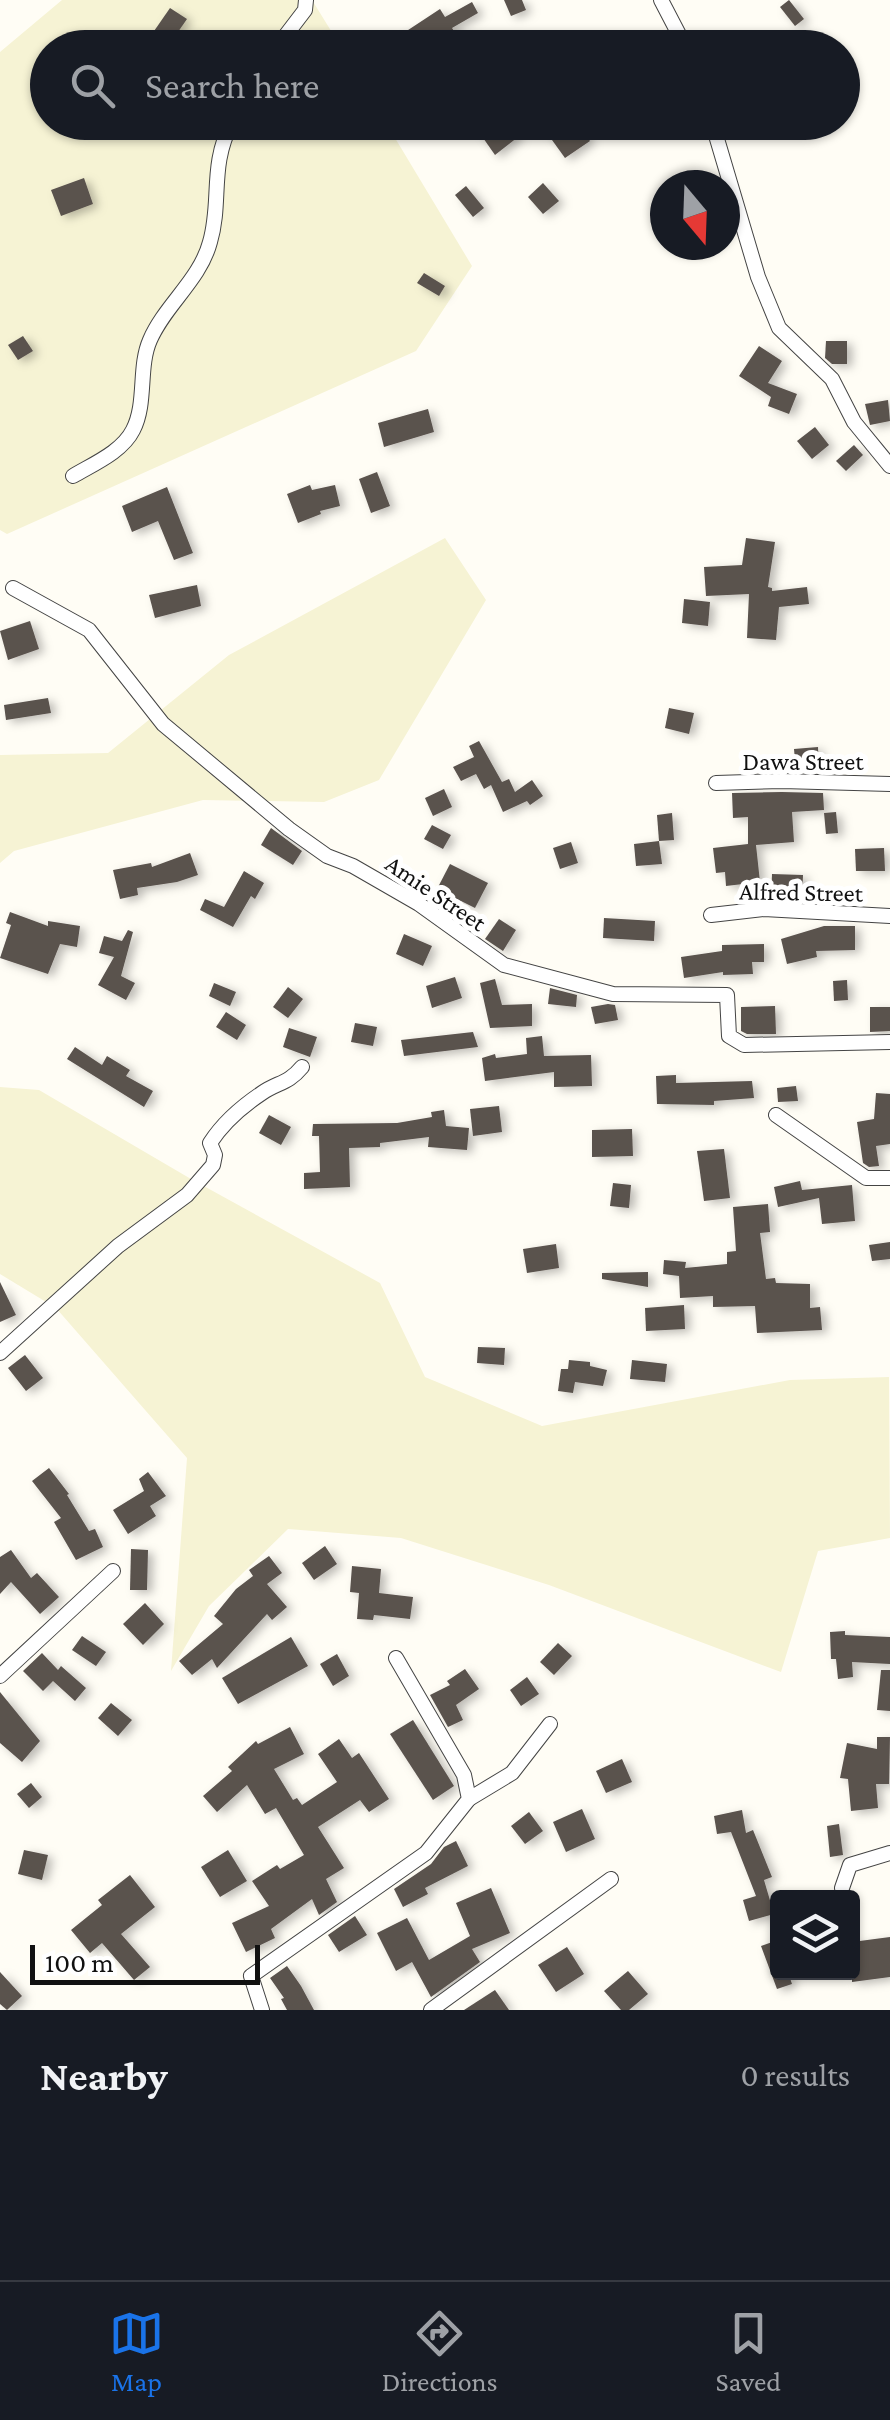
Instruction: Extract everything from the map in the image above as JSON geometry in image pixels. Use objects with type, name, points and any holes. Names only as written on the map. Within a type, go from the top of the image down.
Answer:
[{"type":"street","points":[[290,30],[305,10],[306,0]]},
{"type":"street","points":[[661,0],[677,30]]},
{"type":"street","points":[[73,476],[119,448],[134,430],[149,342],[192,278],[210,242],[220,152],[225,140]]},
{"type":"street","points":[[717,140],[758,277],[778,328],[832,378],[854,422],[890,466]]},
{"type":"street","name":"Amie Street","points":[[14,588],[88,630],[163,724],[289,829],[327,856],[353,866],[419,904],[504,964],[612,994],[727,995],[730,1036],[744,1045],[890,1042]]},
{"type":"street","name":"Dawa Street","points":[[716,784],[890,784]]},
{"type":"street","name":"Alfred Street","points":[[711,916],[764,909],[890,916]]},
{"type":"street","points":[[0,1353],[118,1246],[188,1195],[213,1165],[215,1154],[210,1143],[225,1120],[264,1092],[291,1080],[302,1067]]},
{"type":"street","points":[[776,1115],[866,1178],[890,1178]]},
{"type":"street","points":[[0,1676],[113,1570]]},
{"type":"street","points":[[396,1658],[464,1775],[469,1800]]},
{"type":"street","points":[[262,2010],[251,1976],[426,1852],[469,1800],[512,1773],[550,1724]]},
{"type":"street","points":[[842,1888],[850,1865],[890,1853]]},
{"type":"street","points":[[432,2010],[612,1879]]},
{"type":"shaded area","points":[[62,0],[312,0],[331,30],[30,30],[30,140],[396,140],[472,266],[416,351],[7,534],[0,530],[0,52]]},
{"type":"shaded area","points":[[445,538],[486,600],[379,780],[324,802],[203,800],[14,851],[0,863],[0,755],[108,753],[229,655]]},
{"type":"shaded area","points":[[0,1087],[39,1090],[380,1283],[425,1377],[542,1426],[790,1380],[889,1377],[890,1538],[818,1551],[781,1672],[549,1585],[401,1538],[288,1529],[209,1606],[171,1671],[187,1458],[56,1308],[0,1274]]},
{"type":"building","points":[[504,0],[522,0],[526,10],[511,16]]},
{"type":"building","points":[[789,0],[804,19],[795,26],[780,7]]},
{"type":"building","points":[[472,2],[478,13],[453,30],[408,30],[440,9],[445,17]]},
{"type":"building","points":[[170,8],[187,19],[179,30],[155,30]]},
{"type":"building","points":[[485,140],[514,140],[495,155]]},
{"type":"building","points":[[552,140],[590,141],[565,158]]},
{"type":"building","points":[[84,178],[93,204],[61,216],[51,190]]},
{"type":"building","points":[[543,183],[559,201],[543,214],[528,197]]},
{"type":"building","points":[[466,186],[484,208],[473,217],[455,195]]},
{"type":"building","points":[[424,273],[445,286],[439,296],[417,283]]},
{"type":"building","points":[[23,336],[33,351],[18,360],[8,345]]},
{"type":"building","points":[[826,341],[847,341],[847,364],[832,364],[825,358]]},
{"type":"building","points":[[759,346],[782,361],[768,383],[797,394],[789,414],[768,406],[771,397],[739,376]]},
{"type":"building","points":[[888,400],[890,421],[870,425],[865,404]]},
{"type":"building","points":[[428,409],[434,432],[384,447],[378,423]]},
{"type":"building","points":[[815,427],[829,445],[812,459],[797,441]]},
{"type":"building","points":[[854,445],[863,455],[846,471],[836,461]]},
{"type":"building","points":[[377,472],[390,506],[371,513],[359,479]]},
{"type":"building","points":[[310,485],[312,490],[335,485],[340,506],[298,523],[287,494]]},
{"type":"building","points":[[167,487],[193,553],[174,560],[158,521],[132,532],[122,506]]},
{"type":"building","points":[[746,538],[775,542],[768,587],[772,591],[807,587],[809,604],[779,607],[776,640],[747,638],[749,594],[706,596],[704,567],[742,565]]},
{"type":"building","points":[[197,585],[201,606],[155,618],[149,595]]},
{"type":"building","points":[[684,599],[710,602],[708,626],[682,623]]},
{"type":"building","points":[[30,621],[39,649],[8,660],[0,631]]},
{"type":"building","points":[[48,698],[51,713],[6,720],[4,705]]},
{"type":"building","points":[[669,708],[694,713],[689,734],[665,728]]},
{"type":"building","points":[[479,741],[502,782],[509,779],[515,792],[532,780],[543,796],[530,805],[527,801],[503,812],[491,785],[484,789],[476,774],[461,781],[453,767],[474,757],[469,746]]},
{"type":"building","points":[[818,747],[819,771],[796,771],[794,749]]},
{"type":"building","points":[[444,789],[452,807],[433,816],[425,798]]},
{"type":"building","points":[[732,793],[823,793],[824,810],[792,812],[794,842],[756,845],[760,882],[726,886],[725,872],[716,873],[713,848],[748,844],[748,817],[733,818]]},
{"type":"building","points":[[836,812],[838,833],[826,834],[824,813]]},
{"type":"building","points":[[672,813],[674,840],[659,841],[657,815]]},
{"type":"building","points":[[432,825],[451,835],[443,849],[424,839]]},
{"type":"building","points":[[271,828],[302,851],[293,865],[261,845]]},
{"type":"building","points":[[659,841],[662,864],[636,866],[634,844]]},
{"type":"building","points":[[571,842],[578,863],[560,869],[553,848]]},
{"type":"building","points":[[884,848],[885,871],[856,871],[855,849]]},
{"type":"building","points":[[190,853],[198,875],[137,888],[138,895],[120,899],[113,870],[151,863],[152,867]]},
{"type":"building","points":[[450,864],[488,883],[475,908],[437,889]]},
{"type":"building","points":[[244,871],[264,883],[255,899],[251,896],[233,927],[200,910],[205,899],[224,907]]},
{"type":"building","points":[[772,874],[803,875],[802,900],[771,899]]},
{"type":"building","points":[[10,912],[48,926],[48,921],[80,926],[77,947],[60,944],[48,974],[0,958],[11,925],[6,923]]},
{"type":"building","points":[[604,918],[655,921],[654,941],[603,938]]},
{"type":"building","points":[[499,919],[516,930],[503,951],[485,939]]},
{"type":"building","points":[[824,926],[855,926],[855,950],[816,951],[817,957],[787,964],[781,939]]},
{"type":"building","points":[[128,930],[133,932],[121,976],[135,983],[126,1000],[98,985],[114,957],[99,953],[104,936],[122,941]]},
{"type":"building","points":[[404,934],[432,946],[423,966],[396,954]]},
{"type":"building","points":[[764,944],[764,962],[752,962],[753,974],[723,972],[684,978],[681,957],[722,951],[722,945]]},
{"type":"building","points":[[455,977],[462,998],[432,1008],[426,986]]},
{"type":"building","points":[[495,979],[502,1005],[532,1004],[532,1026],[490,1028],[480,983]]},
{"type":"building","points":[[847,980],[848,1000],[834,1001],[833,981]]},
{"type":"building","points":[[214,983],[236,992],[230,1006],[209,996]]},
{"type":"building","points":[[288,987],[303,999],[288,1018],[273,1007]]},
{"type":"building","points":[[550,988],[577,995],[576,1007],[548,1004]]},
{"type":"building","points":[[615,1005],[618,1020],[595,1024],[591,1007]]},
{"type":"building","points":[[775,1006],[776,1034],[741,1031],[741,1007]]},
{"type":"building","points":[[870,1007],[890,1007],[890,1031],[870,1032]]},
{"type":"building","points":[[226,1012],[246,1025],[237,1040],[216,1027]]},
{"type":"building","points":[[355,1023],[377,1027],[373,1046],[351,1042]]},
{"type":"building","points":[[289,1028],[317,1037],[310,1057],[283,1047]]},
{"type":"building","points":[[473,1032],[478,1047],[404,1056],[401,1040]]},
{"type":"building","points":[[542,1036],[544,1056],[591,1055],[592,1086],[554,1087],[554,1072],[485,1081],[482,1058],[527,1054],[526,1038]]},
{"type":"building","points":[[75,1047],[102,1065],[107,1056],[130,1070],[126,1076],[153,1091],[144,1107],[67,1059]]},
{"type":"building","points":[[676,1075],[676,1083],[752,1081],[754,1098],[714,1101],[714,1105],[657,1104],[656,1076]]},
{"type":"building","points":[[796,1086],[798,1101],[778,1102],[777,1088]]},
{"type":"building","points":[[876,1093],[890,1094],[890,1144],[876,1146],[879,1166],[869,1167],[863,1163],[857,1122],[874,1119]]},
{"type":"building","points":[[499,1106],[502,1132],[473,1136],[470,1109]]},
{"type":"building","points":[[444,1110],[446,1126],[469,1128],[467,1150],[428,1147],[429,1137],[380,1143],[380,1147],[349,1148],[350,1187],[304,1189],[304,1173],[320,1172],[319,1136],[312,1136],[313,1124],[397,1123],[432,1117],[431,1112]]},
{"type":"building","points":[[269,1115],[291,1127],[281,1145],[259,1133]]},
{"type":"building","points":[[632,1129],[633,1156],[592,1157],[592,1130]]},
{"type":"building","points":[[724,1149],[730,1198],[704,1201],[697,1151]]},
{"type":"building","points":[[800,1181],[802,1190],[852,1185],[855,1221],[822,1224],[819,1198],[778,1207],[774,1187]]},
{"type":"building","points":[[613,1183],[631,1185],[629,1208],[610,1206]]},
{"type":"building","points":[[768,1204],[770,1232],[760,1233],[766,1279],[810,1284],[810,1308],[820,1307],[822,1330],[757,1333],[755,1306],[713,1307],[713,1296],[680,1298],[679,1276],[663,1274],[664,1260],[686,1262],[685,1268],[727,1264],[727,1252],[736,1251],[733,1207]]},
{"type":"building","points":[[890,1242],[890,1259],[872,1261],[869,1245]]},
{"type":"building","points":[[556,1244],[559,1268],[527,1273],[523,1249]]},
{"type":"building","points":[[648,1272],[648,1287],[602,1279],[602,1273]]},
{"type":"building","points":[[0,1282],[16,1315],[0,1322]]},
{"type":"building","points":[[684,1305],[685,1329],[646,1331],[645,1308]]},
{"type":"building","points":[[478,1347],[505,1348],[504,1365],[477,1363]]},
{"type":"building","points":[[25,1355],[43,1378],[26,1391],[8,1368]]},
{"type":"building","points":[[569,1360],[590,1362],[590,1366],[607,1370],[603,1386],[575,1382],[573,1393],[558,1391],[561,1369],[568,1369]]},
{"type":"building","points":[[632,1360],[667,1364],[665,1382],[630,1379]]},
{"type":"building","points":[[49,1468],[89,1531],[95,1529],[103,1547],[76,1560],[54,1522],[61,1518],[32,1481]]},
{"type":"building","points":[[148,1472],[166,1496],[150,1506],[156,1516],[128,1534],[113,1510],[144,1491],[139,1479]]},
{"type":"building","points":[[325,1546],[337,1564],[314,1580],[302,1563]]},
{"type":"building","points":[[131,1549],[148,1550],[147,1590],[130,1590]]},
{"type":"building","points":[[11,1550],[31,1578],[37,1573],[59,1597],[40,1614],[11,1582],[0,1594],[0,1557]]},
{"type":"building","points":[[269,1556],[282,1573],[267,1584],[287,1607],[272,1620],[267,1614],[217,1668],[212,1659],[192,1675],[179,1661],[223,1624],[214,1616],[236,1589],[253,1576],[249,1570]]},
{"type":"building","points":[[352,1566],[381,1569],[379,1593],[413,1597],[410,1619],[374,1615],[373,1620],[357,1619],[359,1593],[350,1592]]},
{"type":"building","points":[[145,1603],[164,1624],[143,1645],[123,1624]]},
{"type":"building","points":[[845,1631],[845,1635],[890,1637],[890,1664],[852,1662],[853,1677],[838,1679],[836,1659],[831,1659],[830,1632]]},
{"type":"building","points":[[82,1636],[106,1652],[96,1666],[72,1650]]},
{"type":"building","points":[[291,1637],[308,1666],[238,1704],[222,1678]]},
{"type":"building","points":[[558,1643],[572,1656],[554,1675],[540,1662]]},
{"type":"building","points":[[42,1653],[58,1670],[61,1666],[86,1688],[75,1701],[53,1681],[43,1691],[23,1671]]},
{"type":"building","points":[[337,1654],[349,1676],[333,1686],[320,1664]]},
{"type":"building","points":[[465,1669],[479,1689],[456,1705],[463,1720],[448,1727],[430,1695],[450,1685],[447,1681]]},
{"type":"building","points":[[881,1670],[890,1670],[890,1711],[877,1710]]},
{"type":"building","points":[[527,1677],[539,1694],[521,1706],[510,1690]]},
{"type":"building","points":[[0,1692],[40,1741],[22,1762],[0,1743]]},
{"type":"building","points":[[111,1703],[132,1720],[118,1736],[98,1718]]},
{"type":"building","points":[[413,1720],[454,1786],[433,1800],[390,1734]]},
{"type":"building","points":[[290,1727],[304,1754],[274,1769],[293,1800],[297,1798],[302,1805],[337,1782],[318,1754],[339,1739],[352,1758],[359,1753],[389,1799],[369,1812],[360,1800],[318,1827],[344,1868],[326,1879],[337,1902],[319,1915],[312,1899],[271,1929],[275,1938],[246,1952],[232,1923],[269,1906],[252,1881],[277,1865],[280,1869],[304,1855],[276,1808],[265,1814],[247,1785],[217,1812],[203,1796],[232,1771],[228,1767],[256,1741],[258,1744]]},
{"type":"building","points":[[877,1737],[890,1737],[889,1784],[876,1784],[878,1808],[851,1811],[848,1779],[840,1778],[847,1743],[877,1749]]},
{"type":"building","points":[[622,1759],[632,1782],[606,1793],[596,1771]]},
{"type":"building","points":[[31,1783],[42,1797],[29,1808],[17,1794]]},
{"type":"building","points":[[582,1809],[595,1839],[566,1852],[553,1822]]},
{"type":"building","points":[[742,1810],[746,1833],[753,1830],[772,1877],[764,1880],[770,1915],[749,1921],[743,1900],[756,1896],[731,1832],[717,1834],[714,1816]]},
{"type":"building","points":[[529,1812],[543,1831],[525,1844],[511,1826]]},
{"type":"building","points":[[839,1824],[843,1855],[830,1857],[827,1826]]},
{"type":"building","points":[[456,1841],[468,1866],[425,1888],[428,1894],[403,1907],[394,1889]]},
{"type":"building","points":[[24,1850],[48,1855],[42,1880],[18,1874]]},
{"type":"building","points":[[228,1850],[247,1881],[220,1897],[201,1867]]},
{"type":"building","points":[[130,1875],[155,1907],[121,1934],[150,1967],[134,1980],[102,1943],[90,1953],[71,1930],[102,1905],[98,1900]]},
{"type":"building","points":[[491,1888],[510,1933],[472,1949],[480,1962],[431,1997],[412,1962],[396,1971],[377,1933],[407,1918],[429,1960],[470,1936],[456,1903]]},
{"type":"building","points":[[355,1916],[367,1935],[339,1952],[328,1935]]},
{"type":"building","points":[[890,1937],[890,1977],[852,1982],[860,1980],[860,1941]]},
{"type":"building","points":[[770,1943],[770,1970],[761,1946]]},
{"type":"building","points":[[567,1947],[584,1974],[556,1992],[538,1965]]},
{"type":"building","points":[[287,1966],[314,2010],[287,2010],[270,1978]]},
{"type":"building","points":[[628,1971],[648,1994],[629,2010],[621,2010],[604,1991]]},
{"type":"building","points":[[0,1972],[22,1996],[7,2010],[0,2004]]},
{"type":"building","points":[[774,1980],[791,1980],[792,1984],[777,1989]]},
{"type":"building","points":[[495,1990],[509,2010],[464,2010]]}]
